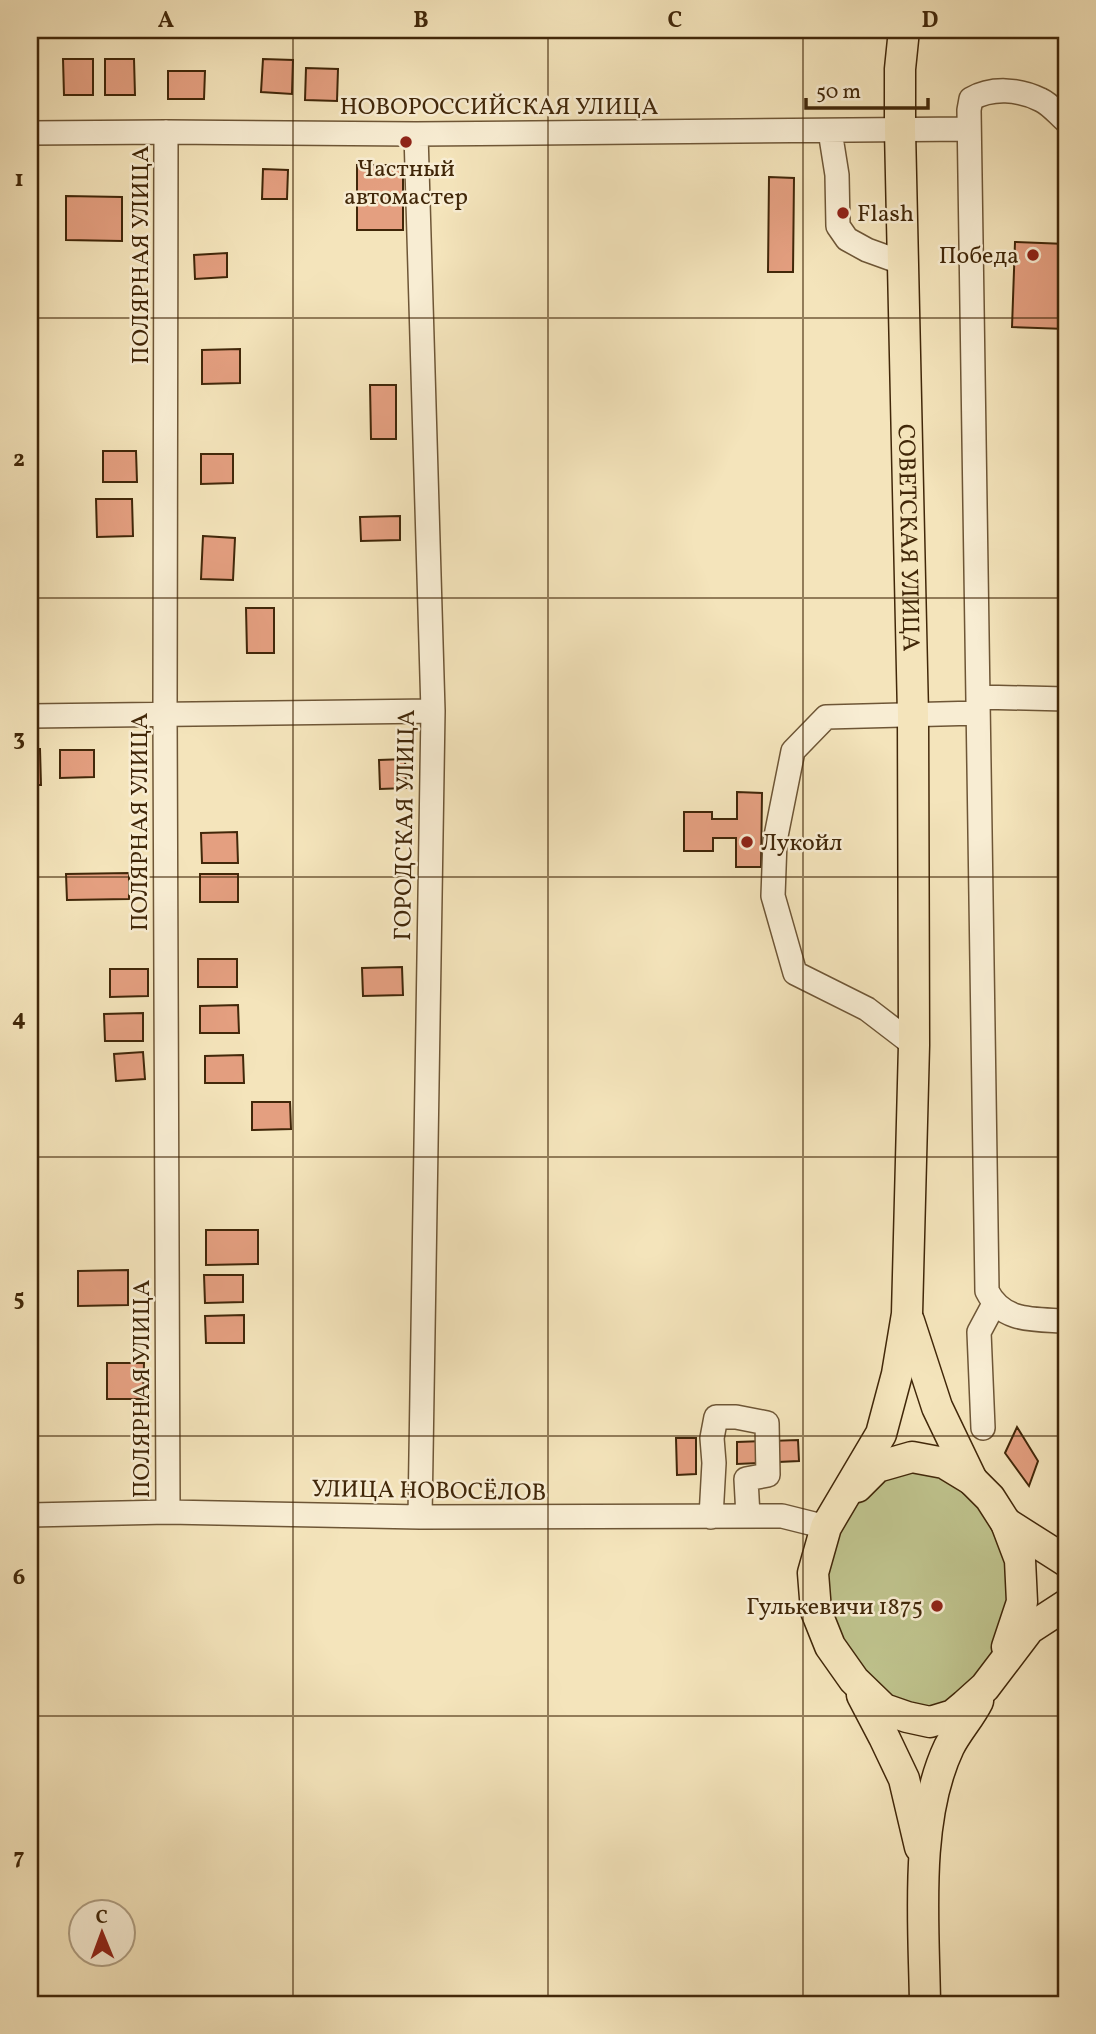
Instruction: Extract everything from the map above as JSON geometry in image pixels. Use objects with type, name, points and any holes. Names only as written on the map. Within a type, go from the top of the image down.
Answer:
[{"type":"main road","name":"СОВЕТСКАЯ УЛИЦА","points":[[904,30],[900,69],[900,130],[913,715],[914,1045],[906,1314]]},
{"type":"main road","points":[[906,1314],[937,1407],[972,1480]]},
{"type":"main road","points":[[906,1314],[897,1374],[881,1434],[834,1515],[813,1573],[817,1611],[830,1646],[855,1680],[884,1709],[930,1723],[953,1715],[985,1687]]},
{"type":"main road","points":[[834,1515],[877,1467],[912,1457],[944,1463],[972,1480],[990,1498],[1006,1523],[1020,1560],[1022,1602],[1003,1661]]},
{"type":"main road","points":[[1006,1523],[1066,1561]]},
{"type":"main road","points":[[925,2004],[923,1858],[935,1788],[949,1747],[985,1687],[1028,1629],[1066,1605]]},
{"type":"main road","points":[[855,1680],[904,1779],[923,1858]]},
{"type":"street","points":[[1066,121],[1042,100],[1002,90],[983,92],[971,99],[969,110],[987,1291],[994,1304],[1007,1313],[1026,1319],[1066,1321]]},
{"type":"street","name":"НОВОРОССИЙСКАЯ УЛИЦА","points":[[30,133],[416,134],[969,129]]},
{"type":"street","points":[[830,131],[837,175],[838,226],[847,239],[867,250],[903,263]]},
{"type":"street","name":"ПОЛЯРНАЯ УЛИЦА","points":[[166,132],[168,1512]]},
{"type":"street","name":"ГОРОДСКАЯ УЛИЦА","points":[[416,134],[433,711],[420,1517]]},
{"type":"street","points":[[914,1045],[867,1009],[795,973],[773,896],[775,841],[793,751],[826,717],[913,715],[978,705],[1066,699]]},
{"type":"street","points":[[30,716],[433,711]]},
{"type":"street","points":[[984,1428],[979,1332],[994,1304]]},
{"type":"street","points":[[711,1517],[714,1463],[712,1438],[716,1417],[736,1417],[767,1423],[768,1475],[746,1479],[748,1516]]},
{"type":"street","name":"УЛИЦА НОВОСЁЛОВ","points":[[30,1515],[168,1512],[420,1517],[834,1515]]},
{"type":"green space","points":[[929,1470],[957,1487],[987,1514],[1015,1586],[996,1651],[958,1701],[909,1713],[851,1661],[823,1606],[829,1546],[861,1497],[894,1473]]},
{"type":"building","points":[[63,59],[93,59],[93,95],[64,95]]},
{"type":"building","points":[[105,59],[134,59],[135,95],[105,95]]},
{"type":"building","points":[[263,59],[293,60],[292,94],[261,92]]},
{"type":"building","points":[[306,68],[338,69],[337,101],[305,100]]},
{"type":"building","points":[[168,71],[205,71],[204,99],[168,99]]},
{"type":"building","points":[[357,165],[403,165],[403,230],[357,230]]},
{"type":"building","points":[[263,169],[288,170],[287,199],[262,199]]},
{"type":"building","points":[[769,177],[794,178],[793,272],[768,272]]},
{"type":"building","points":[[66,196],[122,197],[122,241],[66,240]]},
{"type":"building","points":[[1015,242],[1066,244],[1066,329],[1012,327]]},
{"type":"building","points":[[227,253],[227,277],[195,279],[194,255]]},
{"type":"building","points":[[240,349],[240,383],[202,384],[202,350]]},
{"type":"building","points":[[370,385],[396,385],[396,439],[371,439]]},
{"type":"building","points":[[103,451],[136,451],[137,482],[103,482]]},
{"type":"building","points":[[201,454],[233,454],[233,483],[201,484]]},
{"type":"building","points":[[96,499],[132,499],[133,536],[97,537]]},
{"type":"building","points":[[400,516],[400,540],[361,541],[360,517]]},
{"type":"building","points":[[203,536],[235,538],[233,580],[201,579]]},
{"type":"building","points":[[246,608],[274,608],[274,653],[247,653]]},
{"type":"building","points":[[30,749],[40,749],[41,785],[30,785]]},
{"type":"building","points":[[60,750],[94,750],[94,777],[60,778]]},
{"type":"building","points":[[405,759],[406,788],[380,789],[379,760]]},
{"type":"building","points":[[737,792],[762,793],[761,867],[736,867],[736,838],[713,838],[713,851],[684,851],[684,812],[712,812],[712,819],[737,819]]},
{"type":"building","points":[[237,832],[238,863],[202,863],[201,833]]},
{"type":"building","points":[[129,873],[129,899],[67,900],[66,874]]},
{"type":"building","points":[[200,874],[238,874],[238,902],[200,902]]},
{"type":"building","points":[[198,959],[237,959],[237,987],[198,987]]},
{"type":"building","points":[[402,967],[403,995],[363,996],[362,968]]},
{"type":"building","points":[[110,969],[148,969],[148,996],[110,997]]},
{"type":"building","points":[[238,1005],[239,1033],[200,1033],[200,1006]]},
{"type":"building","points":[[143,1013],[143,1041],[105,1041],[104,1014]]},
{"type":"building","points":[[143,1052],[145,1079],[116,1081],[114,1054]]},
{"type":"building","points":[[243,1055],[244,1083],[205,1083],[205,1056]]},
{"type":"building","points":[[252,1102],[290,1102],[291,1129],[252,1130]]},
{"type":"building","points":[[206,1230],[258,1230],[258,1264],[206,1265]]},
{"type":"building","points":[[128,1270],[128,1305],[78,1306],[78,1271]]},
{"type":"building","points":[[204,1275],[243,1275],[243,1302],[205,1303]]},
{"type":"building","points":[[244,1315],[244,1343],[206,1343],[205,1316]]},
{"type":"building","points":[[107,1363],[144,1363],[143,1399],[107,1399]]},
{"type":"building","points":[[1017,1427],[1038,1461],[1029,1486],[1005,1453]]},
{"type":"building","points":[[676,1438],[696,1438],[696,1474],[677,1475]]},
{"type":"building","points":[[798,1440],[799,1461],[737,1464],[737,1442]]},
{"type":"place","name":"Частный автомастер","points":[[406,142]]},
{"type":"place","name":"Flash","points":[[843,213]]},
{"type":"place","name":"Победа","points":[[1033,255]]},
{"type":"place","name":"Лукойл","points":[[747,842]]},
{"type":"place","name":"Гулькевичи 1875","points":[[937,1606]]}]
